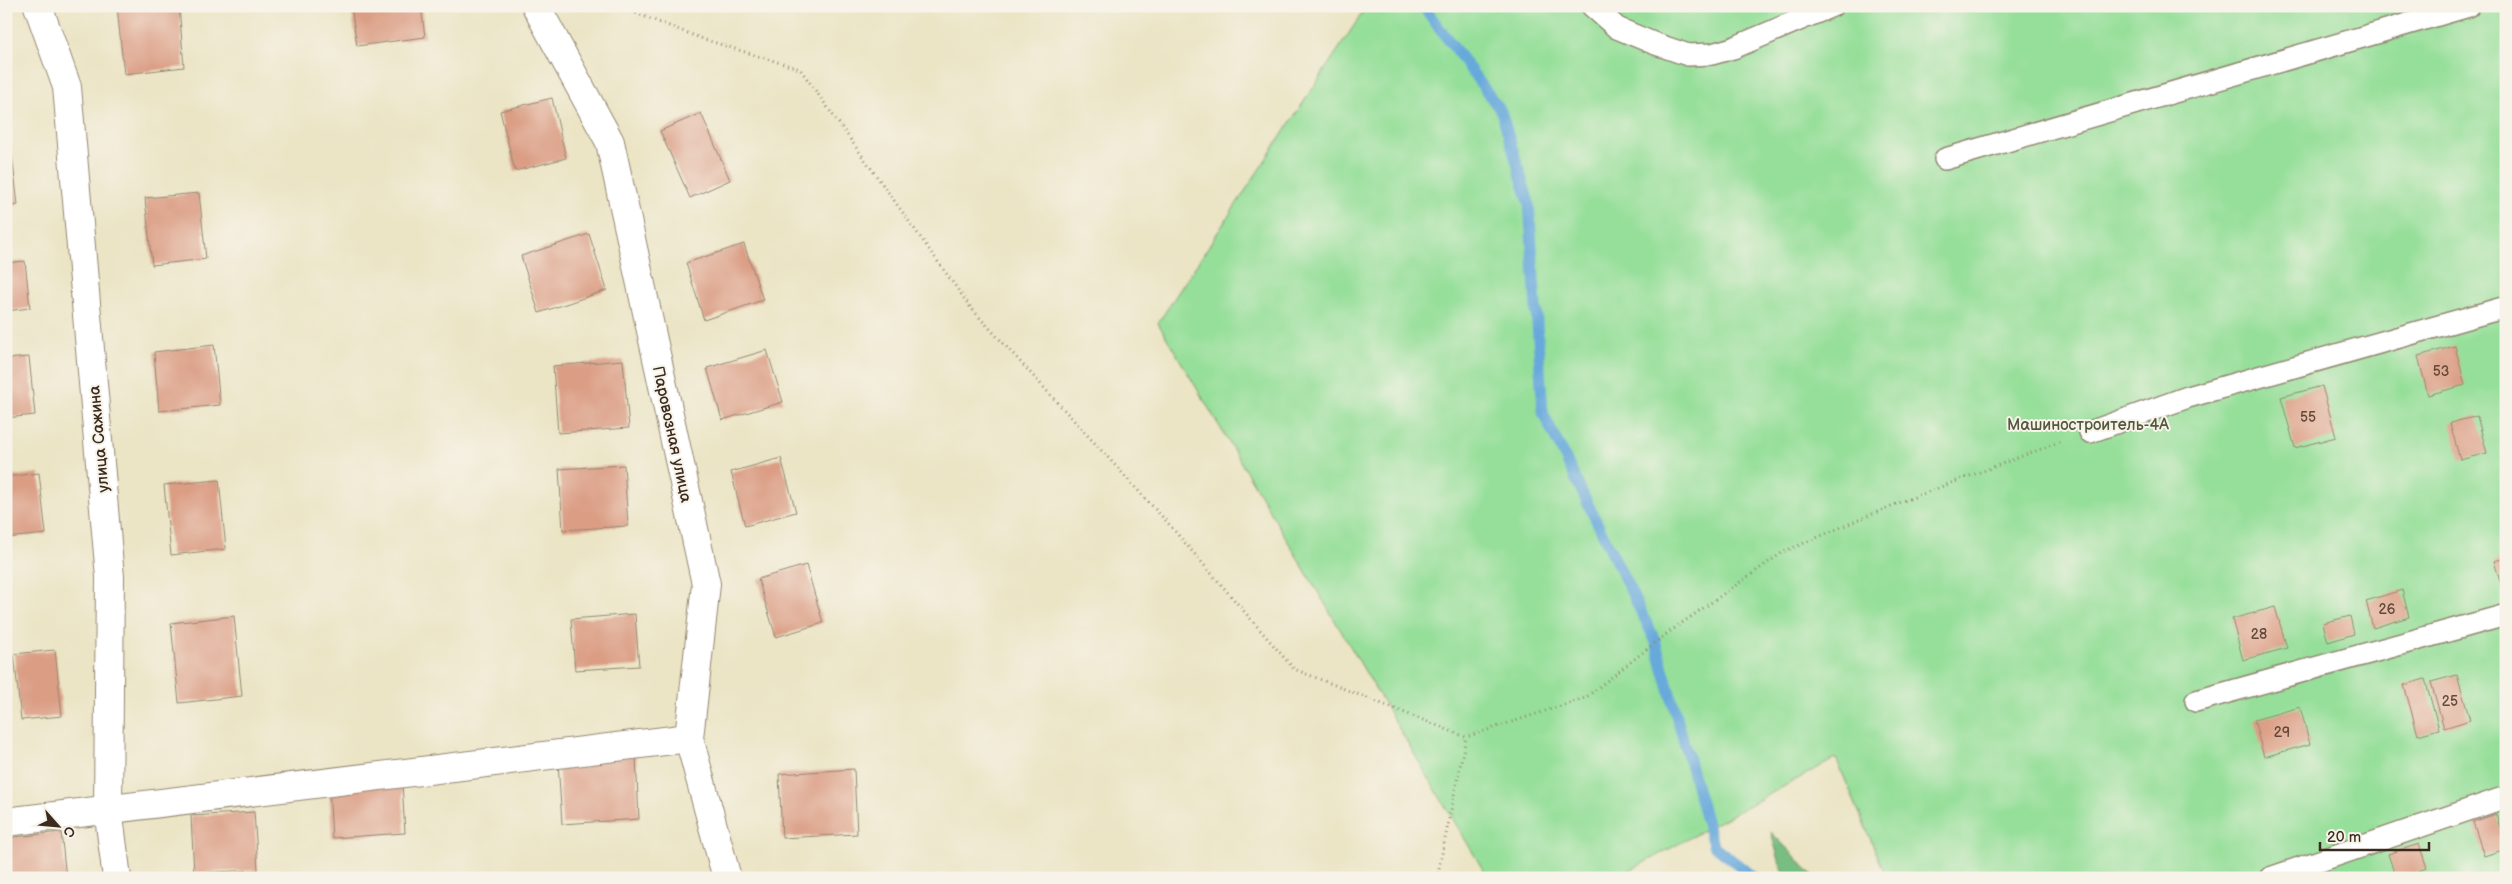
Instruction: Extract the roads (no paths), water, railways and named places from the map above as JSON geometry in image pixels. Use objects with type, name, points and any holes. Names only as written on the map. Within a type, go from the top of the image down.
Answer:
[{"type":"street","name":"улица Сажина","points":[[38,6],[67,87],[110,577],[108,809],[117,878]]},
{"type":"street","name":"Паровозная улица","points":[[536,6],[610,142],[706,584],[689,738],[727,878]]},
{"type":"street","points":[[6,822],[689,738]]},
{"type":"lane","points":[[1592,6],[1617,28],[1653,44],[1688,55],[1696,55],[1712,54],[1733,48],[1832,6]]},
{"type":"lane","points":[[1945,159],[2470,6]]},
{"type":"lane","points":[[2090,432],[2188,397],[2506,307]]},
{"type":"lane","points":[[2196,701],[2506,616]]},
{"type":"lane","points":[[2270,878],[2506,796]]},
{"type":"waterway","points":[[1423,6],[1501,111],[1529,203],[1543,413],[1655,640],[1713,845],[1755,878]]},
{"type":"park label","name":"Машиностроитель-4А","points":[[2088,424]]}]
